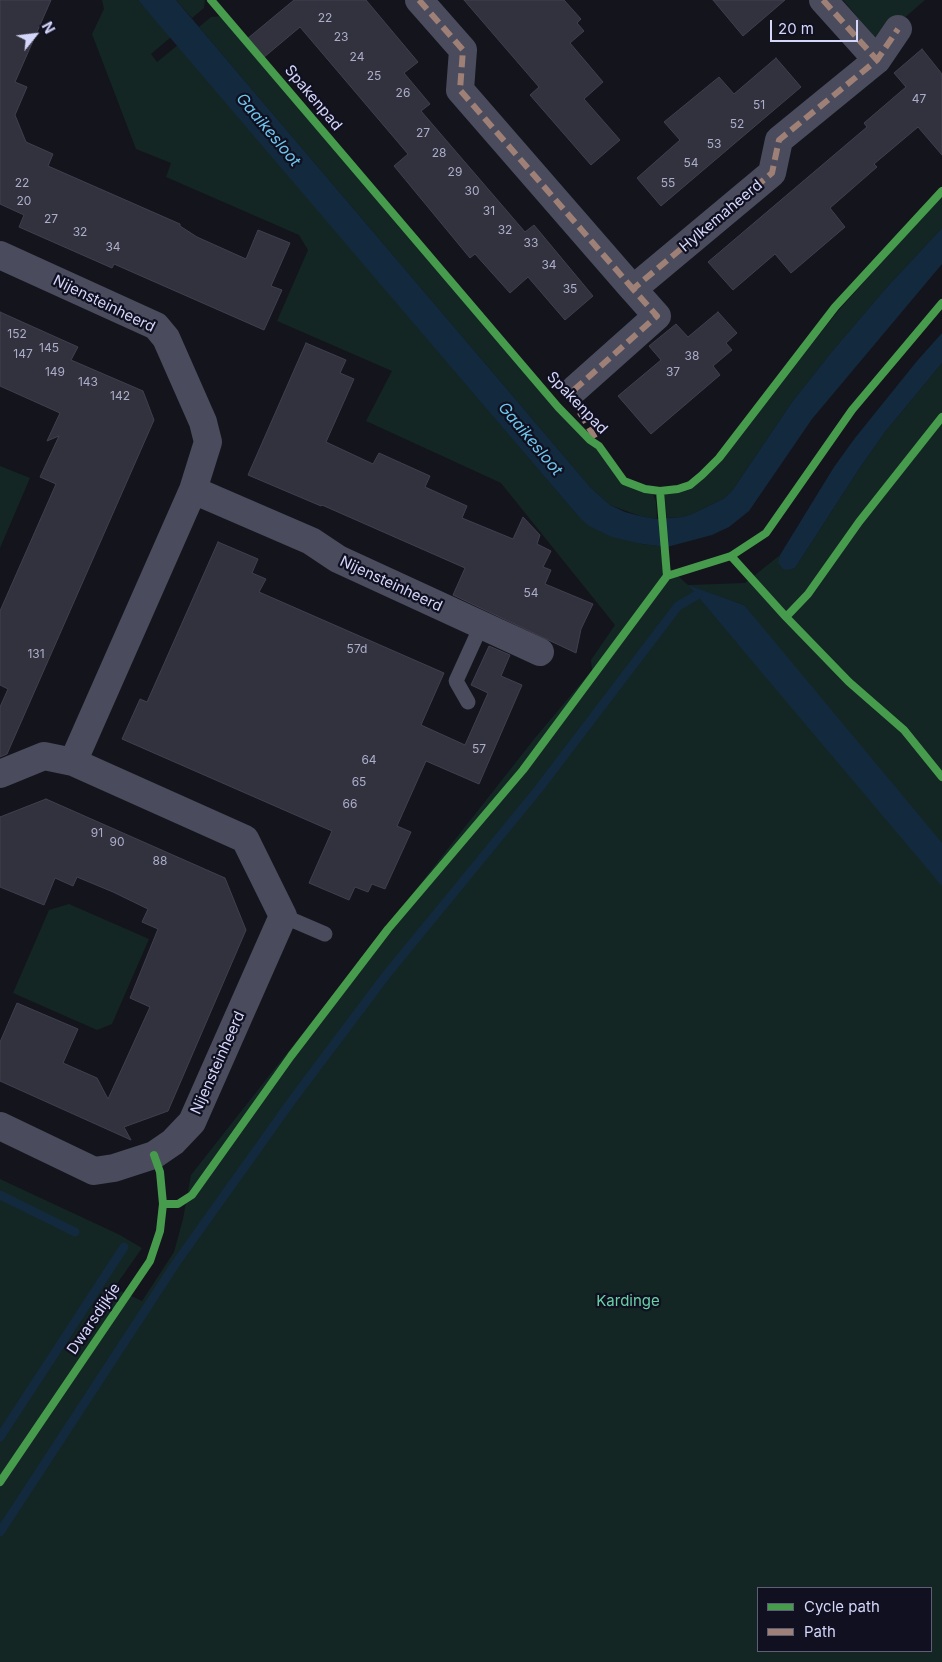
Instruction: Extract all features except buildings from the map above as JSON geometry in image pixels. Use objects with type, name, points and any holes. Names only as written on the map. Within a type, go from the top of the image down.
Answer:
[{"type":"street","points":[[418,0],[463,50],[460,90],[657,316],[575,389]]},
{"type":"street","points":[[823,0],[877,60]]},
{"type":"street","name":"Hylkemaheerd","points":[[633,289],[772,173],[779,140],[877,60],[898,29]]},
{"type":"street","name":"Nijensteinheerd","points":[[0,254],[156,326],[166,338],[203,422],[208,442],[193,490],[73,762]]},
{"type":"street","name":"Nijensteinheerd","points":[[193,490],[311,541],[338,560],[540,652]]},
{"type":"street","points":[[0,774],[44,756],[73,762],[245,839],[283,916]]},
{"type":"street","name":"Nijensteinheerd","points":[[0,1126],[94,1171],[114,1168],[154,1155],[173,1142],[192,1122],[283,916]]},
{"type":"lane","points":[[468,702],[456,681],[480,626]]},
{"type":"lane","points":[[283,916],[326,934]]},
{"type":"green space","name":"Kardinge","points":[[102,0],[138,0],[171,37],[151,54],[157,62],[178,45],[578,516],[642,544],[660,546],[662,561],[688,585],[745,583],[780,555],[779,559],[789,570],[795,568],[885,432],[942,363],[942,1662],[0,1662],[0,1179],[120,1235],[142,1248],[114,1288],[142,1301],[174,1252],[183,1219],[191,1175],[535,738],[592,670],[591,660],[615,625],[501,483],[366,421],[392,371],[277,321],[308,250],[299,235],[166,177],[171,163],[136,149],[92,34],[104,9]],"holes":[[[689,586],[744,605],[757,622],[739,645]]]},
{"type":"green space","points":[[176,0],[205,0],[204,8],[192,18]]},
{"type":"green space","points":[[843,0],[925,0],[878,41]]},
{"type":"green space","points":[[222,16],[535,384],[583,438],[597,447],[619,480],[636,489],[653,494],[656,502],[657,519],[640,516],[610,505],[591,488],[199,27],[211,17]]},
{"type":"green space","points":[[942,195],[942,228],[887,287],[834,349],[792,402],[732,491],[723,499],[692,514],[667,518],[664,494],[687,489],[701,481],[721,459],[838,311]]},
{"type":"green space","points":[[0,466],[30,478],[0,548]]},
{"type":"green space","points":[[69,904],[149,939],[112,1024],[97,1030],[13,993],[49,910]]},
{"type":"water","name":"Gaaikesloot","points":[[138,0],[176,0],[591,488],[610,505],[625,512],[657,519],[682,517],[723,499],[732,491],[792,402],[834,349],[887,287],[942,228],[942,264],[812,419],[749,511],[729,527],[712,535],[667,547],[642,544],[612,537],[589,526],[578,516]]},
{"type":"water","points":[[942,333],[942,363],[885,432],[795,568],[783,569],[778,562],[780,555],[834,467],[917,361]]},
{"type":"water","points":[[688,585],[744,605],[942,843],[942,886]]},
{"type":"waterway","points":[[0,1532],[176,1263],[293,1099],[387,974],[537,791],[678,606],[697,595]]},
{"type":"waterway","points":[[0,1195],[75,1232]]},
{"type":"waterway","points":[[0,1437],[124,1247]]},
{"type":"marked path","points":[[419,0],[463,50],[460,90],[633,289]]},
{"type":"marked path","points":[[823,0],[877,60]]},
{"type":"marked path","points":[[595,438],[572,399],[575,389],[657,316],[633,289],[772,173],[779,140],[877,60],[898,29]]},
{"type":"cycle path","name":"Spakenpad","points":[[211,0],[558,407],[590,440],[599,446],[624,481],[645,489],[660,491],[678,489],[690,485],[719,458],[835,307],[942,191]]},
{"type":"cycle path","points":[[163,1204],[178,1204],[192,1195],[291,1056],[388,929],[523,770],[667,576],[731,556],[766,533],[852,410],[942,303]]},
{"type":"cycle path","points":[[786,617],[808,594],[859,522],[942,417]]},
{"type":"cycle path","points":[[660,491],[667,576]]},
{"type":"cycle path","points":[[731,556],[786,617],[849,682],[904,730],[942,777]]},
{"type":"cycle path","name":"Dwarsdijkje","points":[[0,1482],[150,1261],[160,1231],[163,1204],[160,1172],[154,1155]]}]
